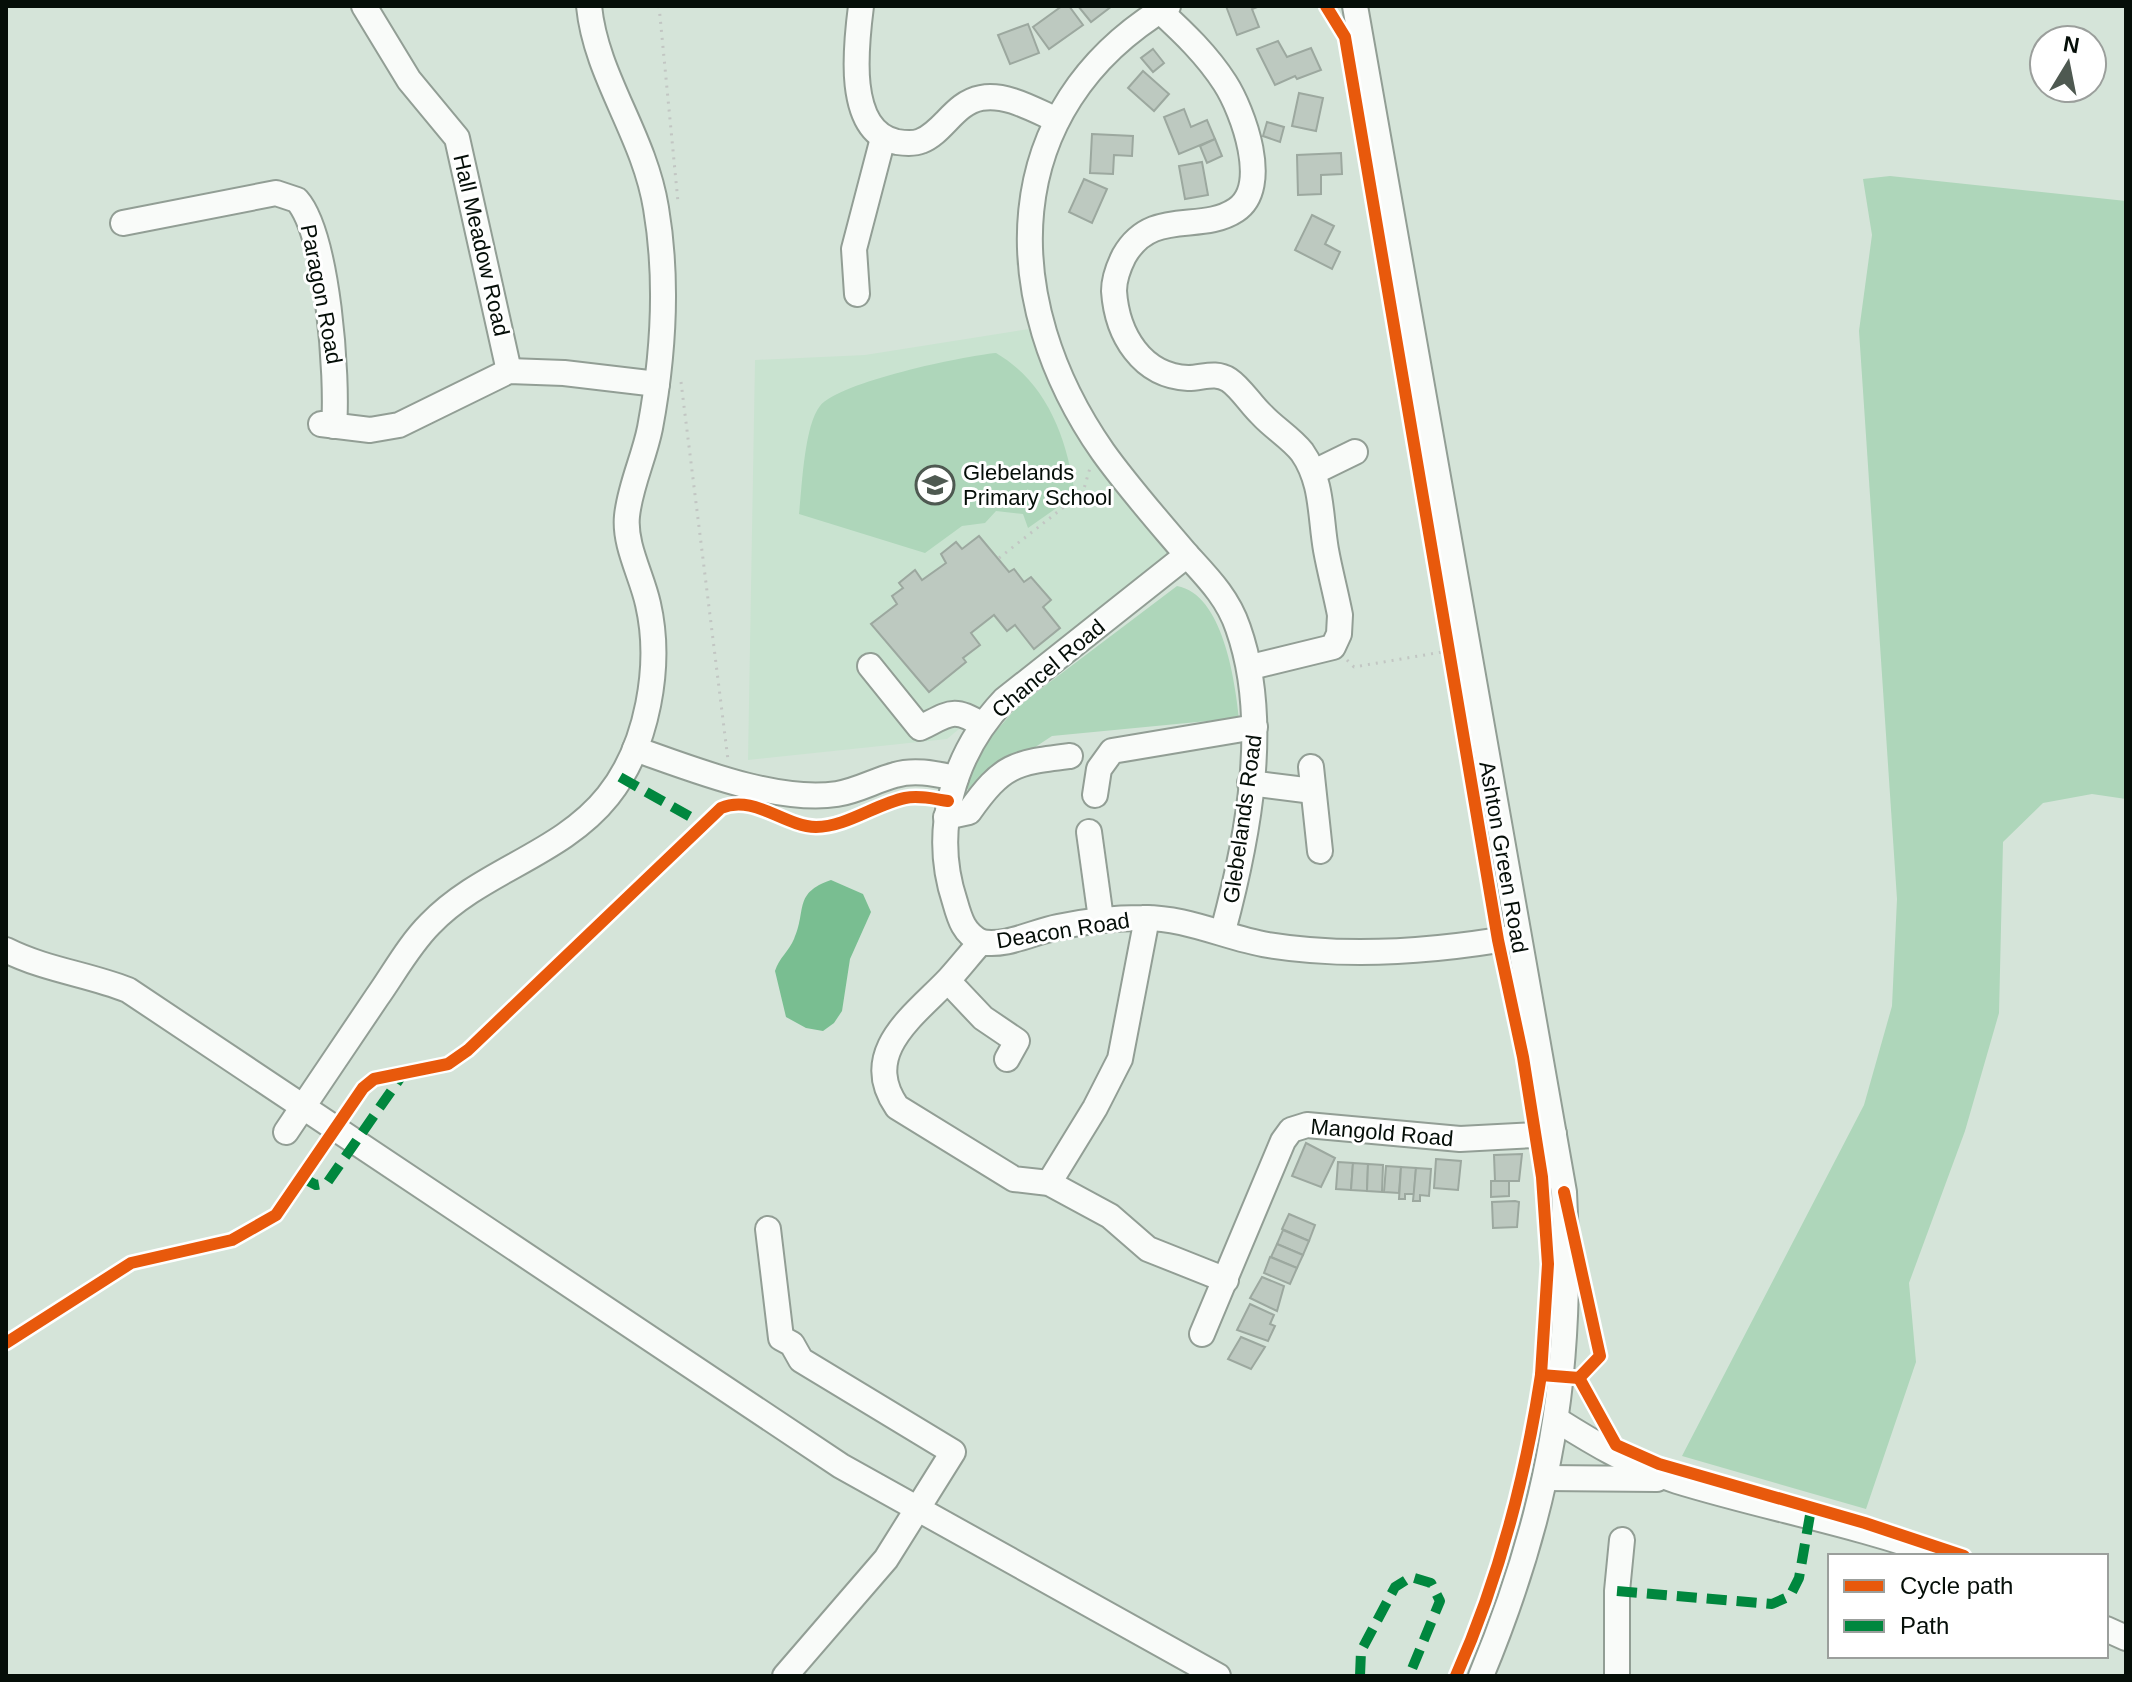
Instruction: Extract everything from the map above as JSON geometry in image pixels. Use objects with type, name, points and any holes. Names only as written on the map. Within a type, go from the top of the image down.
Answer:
[{"type":"street","name":"Hall Meadow Road","points":[[364,6],[409,80],[457,138],[509,371]]},
{"type":"street","points":[[286,1132],[430,923],[497,873],[563,838],[608,797],[635,749],[652,677],[652,635],[649,606],[629,541],[627,515],[649,432],[657,384],[662,308],[657,210],[635,131],[594,42],[589,6]]},
{"type":"street","points":[[861,6],[845,36],[857,72],[865,120],[883,138],[904,143],[921,141],[964,105],[981,98],[1003,99],[1057,120]]},
{"type":"street","name":"Ashton Green Road","points":[[1340,6],[1359,33]]},
{"type":"street","name":"Ashton Green Road","points":[[1355,6],[1454,650],[1517,937],[1564,1192],[1568,1265],[1565,1361],[1557,1420],[1531,1540],[1481,1676]]},
{"type":"street","points":[[1164,8],[1227,86],[1242,121],[1259,202],[1234,212],[1151,229],[1132,242],[1121,262],[1114,287],[1117,311],[1127,338],[1144,363],[1165,375],[1192,378],[1216,362],[1230,380],[1300,449],[1314,472],[1340,615],[1339,634],[1333,647],[1251,667]]},
{"type":"street","name":"Glebelands Road","points":[[1164,8],[1118,42],[1092,68],[1057,120],[1041,161],[1032,201],[1032,280],[1052,361],[1105,454],[1226,599],[1251,667],[1255,727],[1250,783],[1223,931]]},
{"type":"street","points":[[857,294],[854,249],[883,138]]},
{"type":"street","name":"Paragon Road","points":[[123,223],[276,193],[297,200],[310,223],[336,362],[327,425],[370,430],[399,425],[509,371]]},
{"type":"street","points":[[509,371],[564,373],[657,384]]},
{"type":"street","points":[[1314,472],[1355,452]]},
{"type":"street","name":"Chancel Road","points":[[981,942],[969,935],[962,924],[948,882],[946,817],[956,778],[982,725],[1004,700],[1187,555]]},
{"type":"street","points":[[870,666],[920,728],[954,711],[964,713],[982,725]]},
{"type":"street","points":[[1095,795],[1099,769],[1112,751],[1255,727]]},
{"type":"street","points":[[635,749],[730,781],[816,795],[838,794],[897,774],[914,772],[956,778]]},
{"type":"street","points":[[946,817],[969,812],[984,791],[1014,765],[1070,756]]},
{"type":"street","points":[[1250,783],[1312,779],[1320,851]]},
{"type":"street","points":[[1089,832],[1101,919]]},
{"type":"street","points":[[1049,1183],[1095,1108],[1120,1059],[1147,918]]},
{"type":"street","name":"Deacon Road","points":[[1226,1280],[1148,1249],[1110,1216],[1049,1183],[1014,1179],[897,1107],[888,1094],[883,1076],[893,1041],[915,1011],[948,981],[981,942],[996,945],[1039,931],[1101,919],[1147,918],[1223,931],[1265,944],[1385,951],[1517,937]]},
{"type":"street","points":[[6,950],[46,968],[128,990],[841,1466],[1218,1676]]},
{"type":"street","points":[[948,981],[983,1018],[1017,1041],[1007,1059]]},
{"type":"street","name":"Mangold Road","points":[[1202,1334],[1283,1141],[1297,1127],[1460,1139],[1554,1134]]},
{"type":"street","points":[[768,1229],[781,1338],[792,1344],[801,1360],[953,1452],[886,1559],[785,1676]]},
{"type":"street","points":[[1557,1420],[1631,1462],[1676,1480],[1844,1524],[1937,1554]]},
{"type":"street","points":[[1545,1478],[1676,1480]]},
{"type":"street","points":[[1617,1676],[1617,1591],[1622,1540]]},
{"type":"path","points":[[659,6],[678,203]]},
{"type":"path","points":[[680,374],[730,781]]},
{"type":"path","points":[[999,558],[1083,492],[1086,472],[1105,454]]},
{"type":"path","points":[[1333,647],[1354,667],[1454,650]]},
{"type":"shaded area","points":[[1890,176],[2126,201],[2126,799],[2092,794],[2043,803],[2003,842],[1999,1013],[1965,1131],[1909,1283],[1916,1362],[1866,1509],[1682,1456],[1864,1105],[1892,1006],[1897,899],[1859,331],[1872,235],[1863,179]]},
{"type":"shaded area","name":"Glebelands Primary School","points":[[1029,329],[1067,416],[1169,554],[947,739],[748,760],[755,360],[865,355]]},
{"type":"shaded area","points":[[996,353],[1029,380],[1052,414],[1066,453],[1075,495],[1028,528],[1023,514],[996,511],[985,523],[962,526],[925,553],[799,514],[807,442],[820,406],[832,397],[875,379]]},
{"type":"shaded area","points":[[1177,586],[1193,592],[1206,605],[1216,622],[1230,662],[1239,718],[1052,736],[970,790],[963,788],[983,746],[1017,707]]},
{"type":"shaded area","points":[[831,880],[863,894],[871,912],[850,959],[842,1011],[834,1023],[823,1031],[806,1028],[786,1017],[775,971],[794,939],[806,897],[819,885]]},
{"type":"building","points":[[1062,6],[1069,6],[1083,25],[1049,49],[1033,27]]},
{"type":"building","points":[[1078,6],[1112,6],[1091,22]]},
{"type":"building","points":[[1226,6],[1260,6],[1252,9],[1259,27],[1237,35]]},
{"type":"building","points":[[1028,24],[1039,53],[1010,64],[998,35]]},
{"type":"building","points":[[1278,41],[1287,57],[1311,48],[1321,70],[1275,85],[1257,49]]},
{"type":"building","points":[[1153,49],[1164,63],[1153,72],[1141,58]]},
{"type":"building","points":[[1143,71],[1169,94],[1154,111],[1128,88]]},
{"type":"building","points":[[1299,93],[1323,98],[1316,131],[1292,126]]},
{"type":"building","points":[[1184,109],[1191,127],[1207,120],[1215,139],[1179,154],[1164,117]]},
{"type":"building","points":[[1267,122],[1284,127],[1280,142],[1263,136]]},
{"type":"building","points":[[1092,134],[1133,136],[1132,156],[1114,155],[1113,174],[1090,173]]},
{"type":"building","points":[[1215,139],[1222,156],[1207,163],[1200,146]]},
{"type":"building","points":[[1341,153],[1342,174],[1321,175],[1321,194],[1298,195],[1297,155]]},
{"type":"building","points":[[1202,162],[1208,195],[1185,199],[1179,166]]},
{"type":"building","points":[[1084,179],[1107,189],[1092,223],[1069,212]]},
{"type":"building","points":[[1312,215],[1334,226],[1325,244],[1340,252],[1332,269],[1295,250]]},
{"type":"building","points":[[979,536],[1009,572],[1014,569],[1024,582],[1031,577],[1051,600],[1043,607],[1060,628],[1034,649],[1015,625],[1007,631],[994,615],[971,633],[980,645],[963,658],[966,662],[929,692],[871,624],[897,604],[892,596],[903,588],[899,583],[915,570],[922,580],[946,563],[941,554],[956,542],[962,549]]},
{"type":"building","points":[[1306,1143],[1335,1158],[1321,1187],[1292,1176]]},
{"type":"building","points":[[1522,1154],[1519,1181],[1495,1181],[1494,1155]]},
{"type":"building","points":[[1436,1159],[1461,1161],[1458,1190],[1434,1188]]},
{"type":"building","points":[[1338,1162],[1353,1163],[1351,1190],[1336,1189]]},
{"type":"building","points":[[1353,1163],[1368,1164],[1367,1191],[1351,1190]]},
{"type":"building","points":[[1368,1164],[1383,1165],[1382,1192],[1367,1191]]},
{"type":"building","points":[[1386,1166],[1401,1167],[1399,1193],[1384,1192]]},
{"type":"building","points":[[1401,1167],[1416,1168],[1414,1194],[1405,1194],[1405,1199],[1399,1199]]},
{"type":"building","points":[[1416,1168],[1431,1169],[1429,1196],[1420,1195],[1420,1201],[1413,1201]]},
{"type":"building","points":[[1491,1181],[1509,1181],[1509,1196],[1491,1197]]},
{"type":"building","points":[[1492,1202],[1519,1202],[1517,1227],[1493,1228]]},
{"type":"building","points":[[1289,1214],[1315,1225],[1309,1241],[1282,1229]]},
{"type":"building","points":[[1283,1230],[1309,1241],[1303,1255],[1277,1244]]},
{"type":"building","points":[[1277,1244],[1303,1255],[1297,1268],[1271,1257]]},
{"type":"building","points":[[1270,1257],[1297,1268],[1290,1284],[1264,1273]]},
{"type":"building","points":[[1262,1277],[1284,1286],[1277,1311],[1250,1298]]},
{"type":"building","points":[[1250,1304],[1274,1315],[1270,1324],[1275,1326],[1268,1341],[1237,1330]]},
{"type":"building","points":[[1241,1337],[1265,1347],[1251,1369],[1228,1359]]},
{"type":"marked path","points":[[620,777],[703,824]]},
{"type":"marked path","points":[[301,1177],[316,1185],[327,1183],[403,1074]]},
{"type":"marked path","points":[[1617,1591],[1772,1604],[1790,1596],[1799,1578],[1810,1515]]},
{"type":"marked path","points":[[1360,1676],[1361,1651],[1395,1587],[1411,1577],[1431,1583],[1440,1601],[1409,1676]]},
{"type":"cycle path","points":[[1326,6],[1345,37],[1498,940],[1523,1057],[1542,1177],[1548,1264],[1541,1375]]},
{"type":"cycle path","points":[[6,1343],[131,1263],[232,1240],[276,1215],[363,1088],[374,1079],[448,1064],[468,1050],[721,808],[745,805],[816,827],[838,823],[905,798],[948,801]]},
{"type":"cycle path","points":[[1456,1676],[1485,1603],[1509,1528],[1541,1375],[1579,1378],[1600,1356],[1564,1192]]},
{"type":"cycle path","points":[[1579,1378],[1616,1445],[1659,1464],[1865,1523],[1958,1554]]},
{"type":"place","name":"Glebelands Primary School","points":[[935,485]]}]
